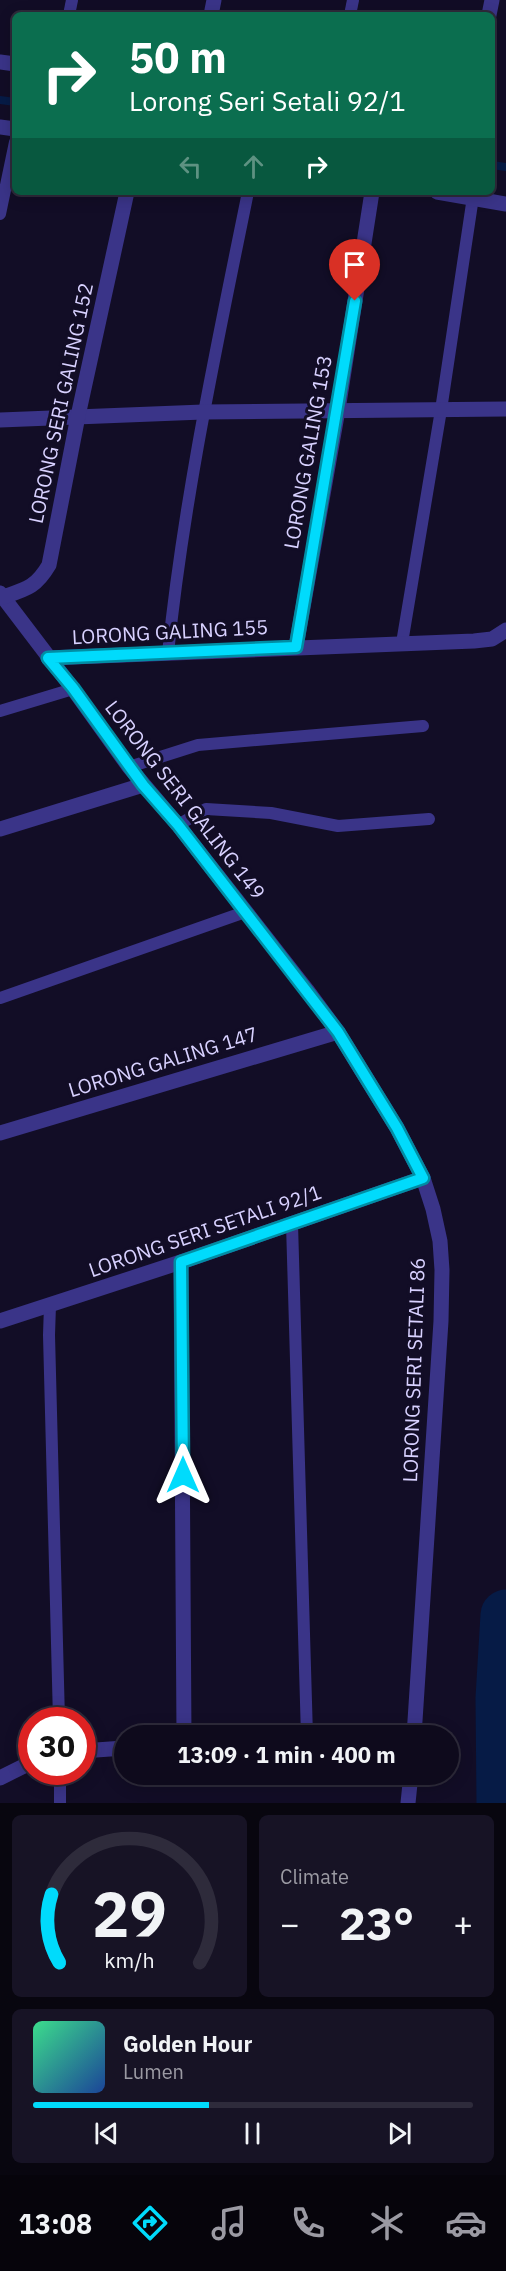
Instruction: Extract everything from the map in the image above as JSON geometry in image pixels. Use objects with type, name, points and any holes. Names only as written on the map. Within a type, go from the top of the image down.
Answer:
[{"type":"street","name":"LORONG SERI GALING 152","points":[[2,595],[31,587],[40,580],[49,565],[78,416],[126,195]]},
{"type":"street","name":"LORONG GALING 153","points":[[296,647],[338,410],[372,195]]},
{"type":"street","points":[[459,195],[506,204]]},
{"type":"street","points":[[0,420],[203,412],[506,409]]},
{"type":"street","name":"LORONG SERI GALING 149","points":[[2,595],[73,688],[129,767],[178,825],[338,1032]]},
{"type":"street","name":"LORONG GALING 155","points":[[48,658],[474,641],[492,639],[506,630]]},
{"type":"street","points":[[0,829],[143,785]]},
{"type":"street","name":"LORONG GALING 147","points":[[0,1133],[338,1032]]},
{"type":"street","name":"LORONG SERI SETALI 86","points":[[338,1032],[397,1128],[423,1178],[440,1241],[441,1321],[416,1725]]},
{"type":"street","name":"LORONG SERI SETALI 92/1","points":[[0,1321],[181,1262],[423,1178]]},
{"type":"street","points":[[181,1262],[184,1725]]},
{"type":"street","points":[[96,1750],[114,1749]]},
{"type":"street","points":[[0,1778],[18,1769]]},
{"type":"street","points":[[408,1803],[410,1785]]},
{"type":"lane","points":[[0,214],[12,156]]},
{"type":"lane","points":[[168,653],[177,570],[203,412],[247,195]]},
{"type":"lane","points":[[402,643],[441,410],[473,197]]},
{"type":"lane","points":[[0,711],[73,688]]},
{"type":"lane","points":[[129,767],[198,745],[423,726]]},
{"type":"lane","points":[[178,825],[206,809],[271,813],[338,826],[429,819]]},
{"type":"lane","points":[[0,998],[245,912]]},
{"type":"lane","points":[[292,1224],[307,1725]]},
{"type":"lane","points":[[50,1305],[59,1707]]},
{"type":"lane","points":[[60,1785],[60,1803]]},
{"type":"waterway","points":[[0,100],[12,102]]},
{"type":"waterway","points":[[495,165],[506,167]]},
{"type":"waterway","points":[[502,1803],[501,1698],[506,1615]]},
{"type":"route","points":[[183,1475],[181,1262],[423,1178],[397,1128],[338,1032],[178,825],[129,767],[73,688],[48,658],[296,647],[355,301]]}]
